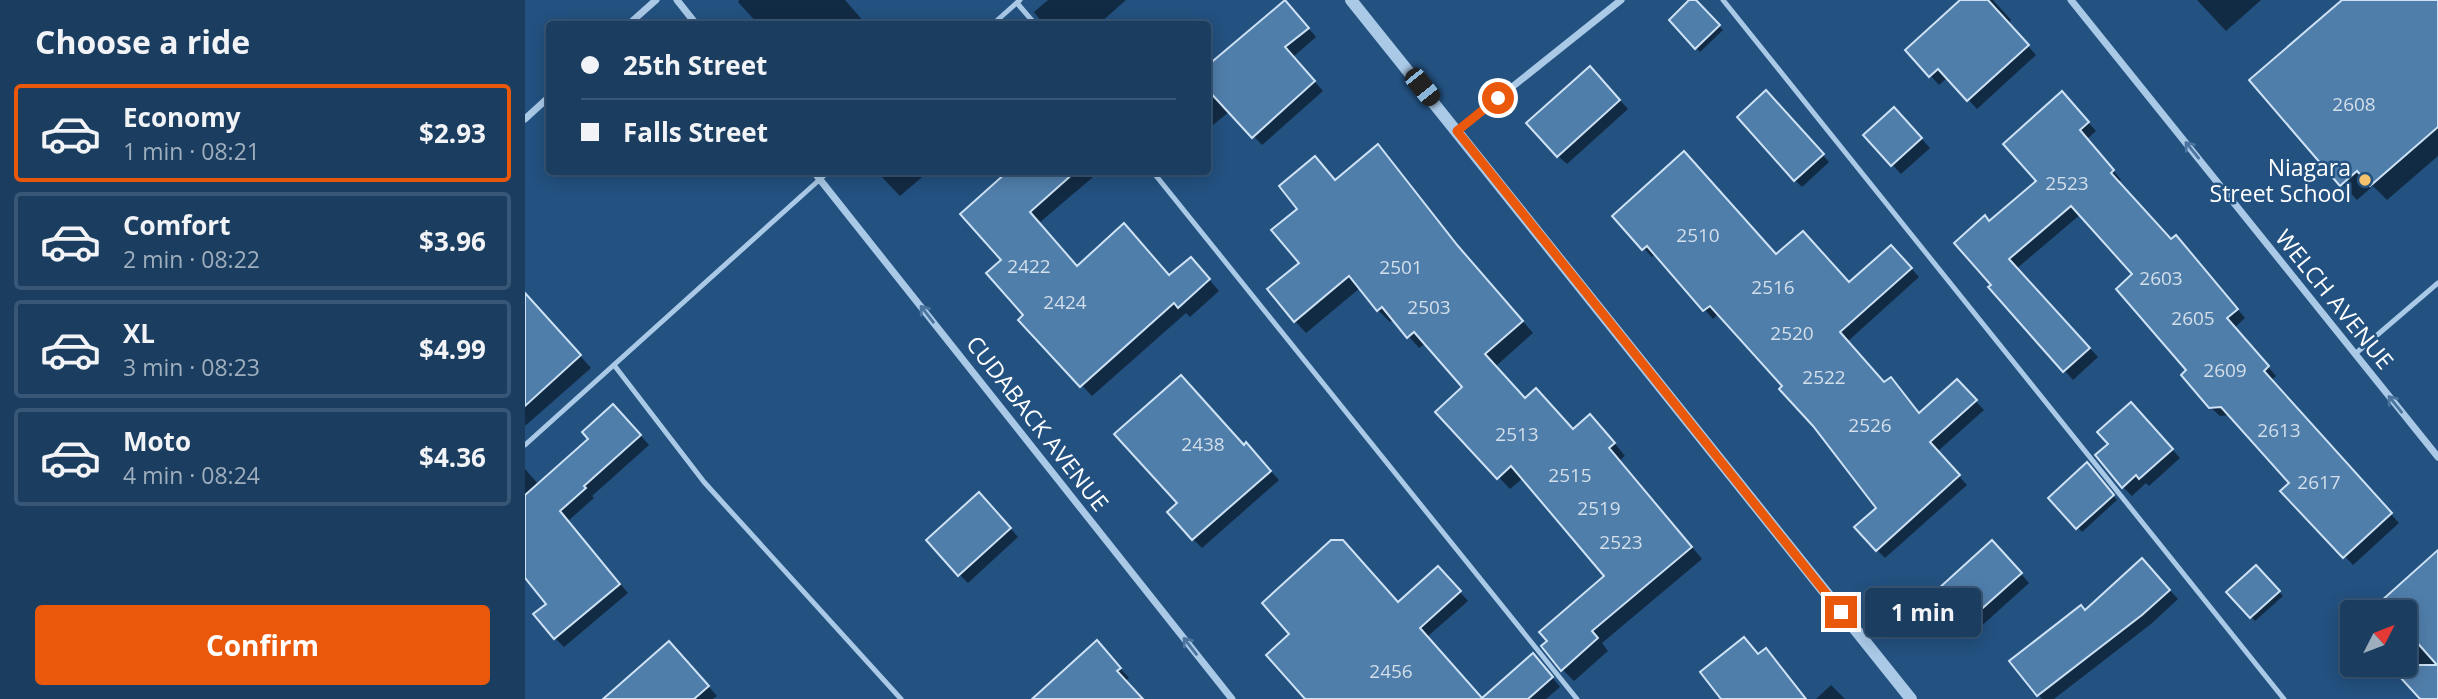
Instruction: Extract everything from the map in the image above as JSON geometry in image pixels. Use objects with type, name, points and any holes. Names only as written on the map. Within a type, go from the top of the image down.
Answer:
[{"type":"street","points":[[632,21],[656,0]]},
{"type":"street","points":[[677,0],[694,21]]},
{"type":"street","points":[[1351,0],[1911,699]]},
{"type":"street","points":[[1457,131],[1622,0]]},
{"type":"street","name":"WELCH AVENUE","points":[[2071,0],[2438,457]]},
{"type":"street","points":[[525,119],[546,100]]},
{"type":"street","name":"CUDABACK AVENUE","points":[[817,175],[1232,699]]},
{"type":"lane","points":[[1723,0],[2284,699]]},
{"type":"lane","points":[[996,21],[1019,1],[1033,21]]},
{"type":"lane","points":[[525,445],[825,175]]},
{"type":"lane","points":[[1155,175],[1577,699]]},
{"type":"lane","points":[[2355,354],[2438,282]]},
{"type":"lane","points":[[614,365],[704,482],[901,699]]},
{"type":"building","points":[[1285,0],[1309,28],[1285,47],[1315,81],[1252,138],[1211,93],[1211,63]]},
{"type":"building","points":[[1689,0],[1696,0],[1720,25],[1695,49],[1669,20]]},
{"type":"building","points":[[1960,0],[1988,0],[2029,45],[1967,101],[1938,69],[1929,77],[1905,50]]},
{"type":"building","points":[[2342,0],[2438,0],[2438,127],[2370,186],[2357,171],[2340,186],[2249,80]]},
{"type":"building","points":[[1590,66],[1620,100],[1557,157],[1526,123]]},
{"type":"building","points":[[1766,90],[1824,154],[1794,181],[1737,117]]},
{"type":"building","points":[[2062,91],[2089,122],[2080,130],[2114,170],[2111,173],[2171,239],[2176,235],[2238,309],[2227,318],[2269,366],[2264,371],[2392,513],[2343,558],[2280,491],[2289,483],[2221,407],[2209,408],[2181,375],[2186,370],[2116,289],[2132,274],[2071,206],[2009,259],[2090,348],[2063,372],[1988,287],[1991,285],[1954,243],[1985,215],[1989,221],[2036,181],[2003,144]]},
{"type":"building","points":[[1894,107],[1922,138],[1891,166],[1863,135]]},
{"type":"building","points":[[1378,144],[1458,246],[1523,321],[1485,354],[1525,398],[1536,388],[1573,429],[1590,414],[1615,443],[1609,448],[1692,547],[1592,631],[1598,638],[1561,671],[1541,646],[1547,641],[1539,632],[1604,576],[1511,466],[1497,479],[1435,412],[1462,387],[1414,332],[1407,338],[1382,307],[1377,311],[1349,276],[1294,322],[1267,289],[1299,263],[1271,230],[1297,209],[1279,186],[1315,156],[1335,180]]},
{"type":"building","points":[[1684,151],[1776,254],[1803,231],[1849,282],[1891,245],[1912,268],[1840,332],[1884,382],[1891,377],[1919,413],[1957,379],[1977,400],[1930,442],[1960,475],[1876,551],[1854,527],[1876,508],[1813,426],[1779,389],[1782,386],[1710,306],[1703,311],[1647,246],[1642,250],[1612,216]]},
{"type":"building","points":[[1004,175],[1072,175],[1030,212],[1077,266],[1124,223],[1169,275],[1191,257],[1210,279],[1178,308],[1174,303],[1080,387],[1018,320],[1023,315],[986,273],[1001,260],[960,214]]},
{"type":"building","points":[[525,293],[581,355],[525,406]]},
{"type":"building","points":[[1181,375],[1271,471],[1192,540],[1167,512],[1177,503],[1114,434]]},
{"type":"building","points":[[2131,402],[2173,449],[2139,479],[2136,475],[2122,488],[2095,455],[2108,444],[2097,432]]},
{"type":"building","points":[[613,404],[641,435],[560,511],[620,584],[554,639],[533,614],[546,604],[525,578],[525,495],[588,439],[582,432]]},
{"type":"building","points":[[2087,462],[2114,495],[2076,529],[2048,498]]},
{"type":"building","points":[[979,492],[1011,528],[958,576],[926,540]]},
{"type":"building","points":[[1331,540],[1343,540],[1398,602],[1438,566],[1461,591],[1420,628],[1482,698],[1533,653],[1553,677],[1528,699],[1305,699],[1266,655],[1289,634],[1262,603]]},
{"type":"building","points":[[1992,540],[2022,573],[1967,622],[1938,589]]},
{"type":"building","points":[[2438,550],[2438,699],[2420,699],[2400,677],[2417,677],[2417,665],[2437,665],[2417,642],[2417,600],[2382,600]]},
{"type":"building","points":[[2142,558],[2170,590],[2037,696],[2009,661],[2081,605],[2085,610]]},
{"type":"building","points":[[2256,565],[2280,591],[2250,618],[2226,592]]},
{"type":"building","points":[[1744,637],[1758,654],[1766,648],[1806,699],[1721,699],[1700,672]]},
{"type":"building","points":[[1097,640],[1121,668],[1117,671],[1143,699],[1032,699]]},
{"type":"building","points":[[669,641],[709,686],[694,699],[603,699]]},
{"type":"place","name":"Niagara Street School","points":[[2365,180]]},
{"type":"route","points":[[1498,98],[1457,131],[1841,612]]}]
